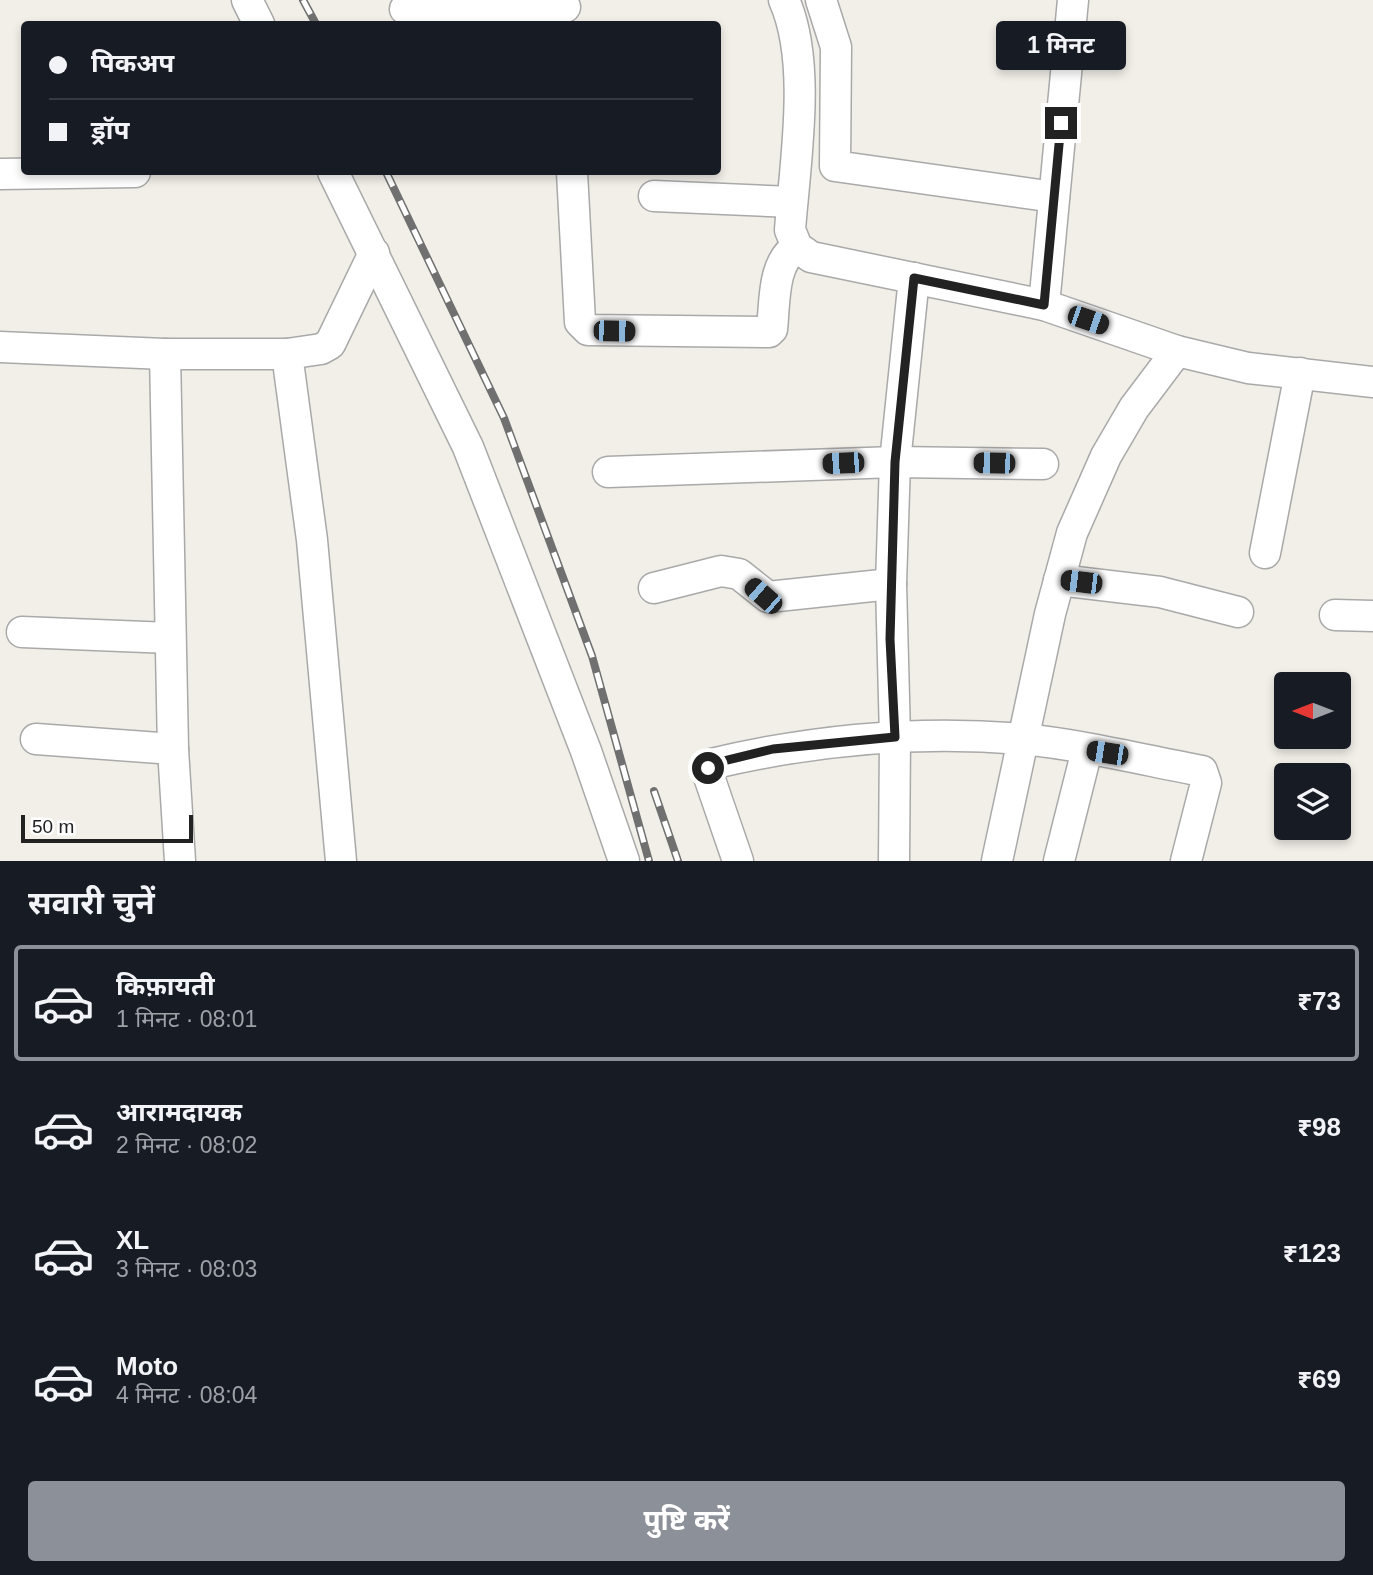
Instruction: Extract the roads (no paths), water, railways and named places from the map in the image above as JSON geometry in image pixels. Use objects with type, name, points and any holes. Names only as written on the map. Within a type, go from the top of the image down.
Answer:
[{"type":"street","points":[[247,0],[258,21]]},
{"type":"street","points":[[783,0],[798,44],[799,75],[790,230],[797,247],[811,257],[1044,305],[1177,351],[1248,368],[1373,382]]},
{"type":"street","points":[[821,0],[836,47],[835,166],[1054,197]]},
{"type":"street","points":[[1044,305],[1073,0]]},
{"type":"street","points":[[405,9],[565,11]]},
{"type":"street","points":[[0,174],[21,174]]},
{"type":"street","points":[[335,175],[468,447],[586,751],[624,861]]},
{"type":"street","points":[[572,175],[580,322],[589,330],[769,332],[772,329],[780,266],[790,251],[797,247]]},
{"type":"street","points":[[654,196],[792,202]]},
{"type":"street","points":[[0,347],[165,354],[287,354],[321,349],[330,344],[374,253]]},
{"type":"street","points":[[894,861],[895,737],[891,584],[895,462],[914,278]]},
{"type":"street","points":[[997,861],[1059,580],[1072,533],[1106,456],[1134,408],[1177,351]]},
{"type":"street","points":[[165,354],[173,749],[180,861]]},
{"type":"street","points":[[287,354],[312,540],[341,861]]},
{"type":"street","points":[[1265,553],[1300,373]]},
{"type":"street","points":[[608,471],[895,462],[1044,464]]},
{"type":"street","points":[[654,588],[721,571],[739,574],[768,597],[891,584]]},
{"type":"street","points":[[1059,580],[1160,592],[1238,612]]},
{"type":"street","points":[[1335,615],[1373,616]]},
{"type":"street","points":[[22,632],[170,638]]},
{"type":"street","points":[[738,861],[707,771],[711,764],[773,749],[895,737],[1024,739],[1202,771],[1206,783],[1186,861]]},
{"type":"street","points":[[36,739],[173,749]]},
{"type":"street","points":[[1059,861],[1087,750]]},
{"type":"railway","points":[[303,0],[314,21]]},
{"type":"railway","points":[[387,175],[504,418],[592,656],[649,861]]},
{"type":"railway","points":[[654,791],[678,861]]}]
